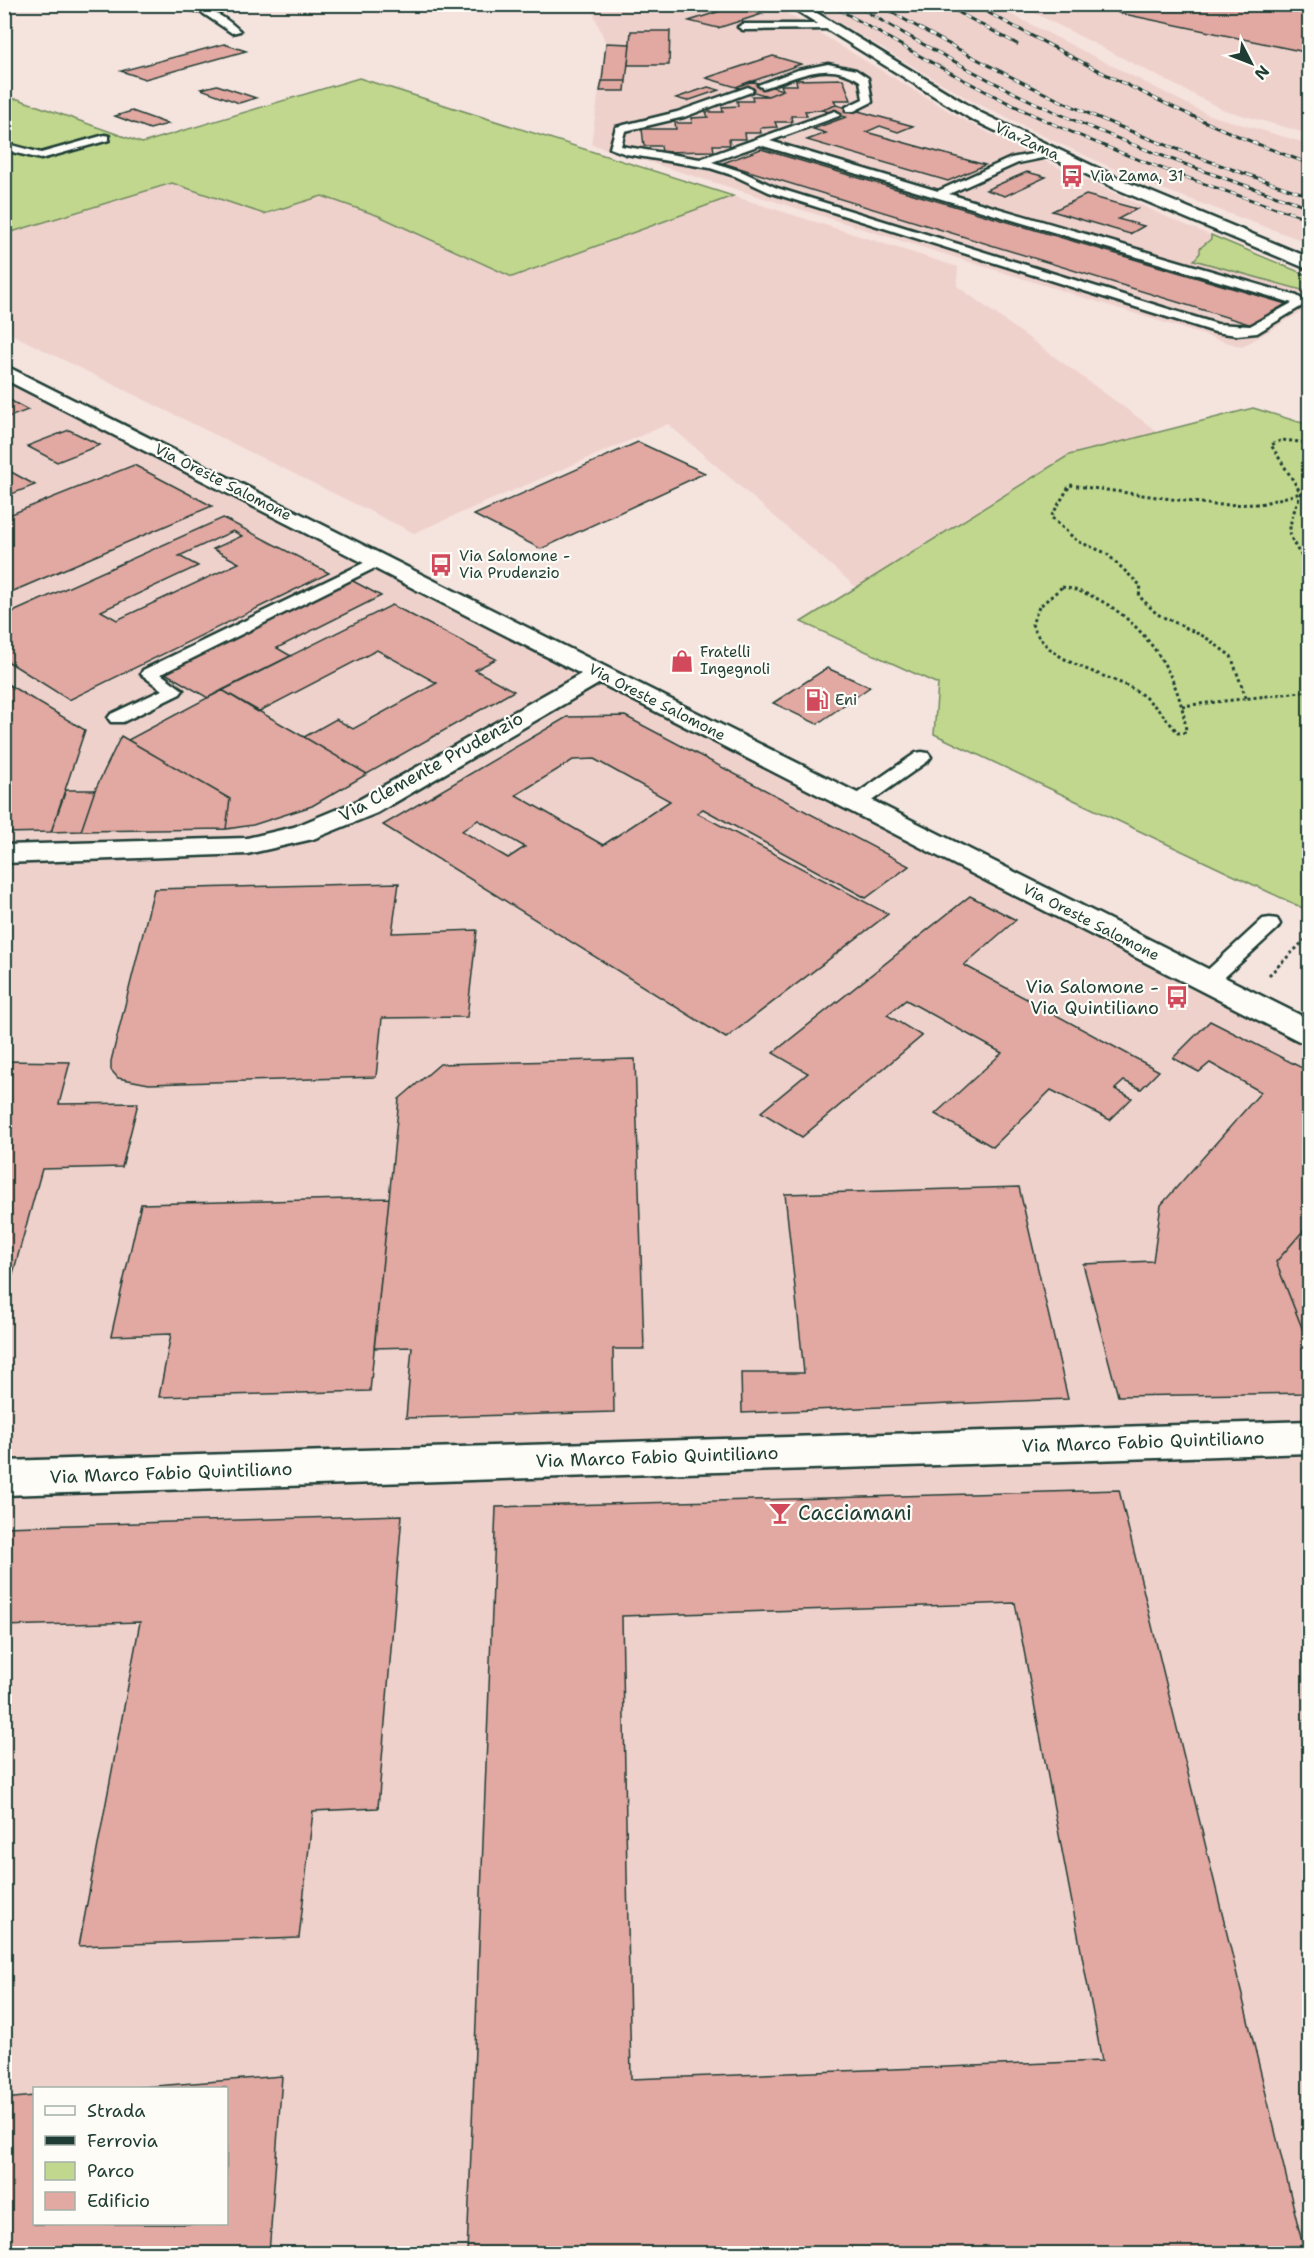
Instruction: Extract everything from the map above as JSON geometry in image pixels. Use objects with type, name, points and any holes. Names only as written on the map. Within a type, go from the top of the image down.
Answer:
[{"type":"street","name":"Via Zama","points":[[792,4],[976,116],[1123,186],[1310,265]]},
{"type":"street","name":"Via Oreste Salomone","points":[[4,371],[1310,1033]]},
{"type":"street","name":"Via Clemente Prudenzio","points":[[4,854],[247,846],[303,833],[368,807],[600,673]]},
{"type":"street","name":"Via Marco Fabio Quintiliano","points":[[4,1478],[1310,1437]]},
{"type":"lane","points":[[171,4],[201,9],[217,6]]},
{"type":"lane","points":[[201,9],[235,31]]},
{"type":"lane","points":[[743,27],[829,27]]},
{"type":"lane","points":[[763,85],[819,67],[844,68],[865,80],[868,99],[850,109]]},
{"type":"lane","points":[[748,90],[680,115],[620,129],[615,148],[636,154],[702,162],[732,170],[773,190],[1215,328],[1237,332],[1253,330],[1301,303],[762,142]]},
{"type":"lane","points":[[702,162],[835,114]]},
{"type":"lane","points":[[4,146],[41,156],[105,138]]},
{"type":"lane","points":[[940,194],[1015,160],[1053,153]]},
{"type":"lane","points":[[954,198],[1025,164],[1027,159]]},
{"type":"lane","points":[[117,718],[174,690],[149,674],[378,561]]},
{"type":"lane","points":[[856,803],[922,757]]},
{"type":"lane","points":[[1208,981],[1270,924]]},
{"type":"path","points":[[1301,493],[1271,445],[1282,440],[1310,443]]},
{"type":"path","points":[[1246,698],[1231,656],[1204,637],[1157,614],[1139,596],[1141,586],[1106,553],[1077,541],[1050,517],[1070,485],[1215,505],[1260,504],[1301,493]]},
{"type":"path","points":[[1301,493],[1287,531],[1291,542],[1310,567]]},
{"type":"path","points":[[1310,527],[1305,540],[1310,550]]},
{"type":"path","points":[[1062,587],[1073,587],[1110,605],[1129,621],[1160,659],[1172,678],[1182,706],[1186,732],[1178,733],[1153,703],[1135,690],[1053,654],[1034,633],[1031,621],[1033,612],[1062,587]]},
{"type":"path","points":[[1182,706],[1310,692]]},
{"type":"path","points":[[1266,978],[1310,935]]},
{"type":"shaded area","points":[[590,5],[773,5],[957,116],[1019,149],[1169,218],[1309,276],[1309,307],[1242,347],[591,144],[606,44]]},
{"type":"shaded area","points":[[809,5],[993,5],[1209,115],[1309,144],[1309,243],[1138,180],[1041,135],[968,99]]},
{"type":"shaded area","points":[[1019,5],[1309,5],[1309,134],[1224,110]]},
{"type":"shaded area","points":[[172,183],[264,214],[322,196],[379,216],[512,277],[733,196],[958,267],[957,286],[1158,432],[1063,459],[857,588],[668,424],[414,533],[5,331],[4,234]]},
{"type":"shaded area","points":[[4,371],[1309,1033],[1309,2253],[5,2253]]},
{"type":"green space","points":[[359,78],[733,196],[512,277],[379,216],[322,196],[264,214],[172,183],[5,234],[5,99],[18,99],[142,143]]},
{"type":"green space","points":[[1211,235],[1309,276],[1309,292],[1194,260],[1200,253],[1200,248],[1211,239]]},
{"type":"green space","points":[[1253,408],[1309,425],[1309,911],[934,734],[938,684],[801,622],[1069,455]]},
{"type":"building","points":[[1139,4],[1310,4],[1310,53],[1119,13]]},
{"type":"building","points":[[733,7],[762,14],[718,28],[689,21]]},
{"type":"building","points":[[631,31],[670,31],[669,65],[628,65]]},
{"type":"building","points":[[606,43],[630,44],[626,81],[602,81]]},
{"type":"building","points":[[224,44],[246,51],[145,79],[121,71]]},
{"type":"building","points":[[773,56],[801,64],[736,87],[706,78]]},
{"type":"building","points":[[843,79],[851,100],[834,100],[836,105],[822,110],[805,111],[807,116],[791,116],[792,122],[775,122],[777,127],[760,128],[761,133],[745,133],[746,139],[729,139],[730,145],[713,145],[714,151],[662,152],[661,146],[644,146],[642,129],[676,129],[675,123],[692,123],[691,118],[708,117],[706,112],[723,112],[722,107],[738,106],[737,101],[753,101],[752,96],[768,96],[783,90],[781,85],[797,85],[796,80]]},
{"type":"building","points":[[602,81],[626,81],[625,91],[600,91]]},
{"type":"building","points":[[751,81],[783,90],[768,96],[736,87]]},
{"type":"building","points":[[217,85],[256,98],[239,103],[201,89]]},
{"type":"building","points":[[708,87],[719,90],[687,101],[676,98]]},
{"type":"building","points":[[836,105],[913,126],[898,132],[880,126],[866,132],[985,165],[948,181],[807,140],[826,133],[813,129],[846,117],[822,110]]},
{"type":"building","points":[[132,111],[168,124],[150,129],[115,116]]},
{"type":"building","points":[[761,149],[1286,304],[1252,325],[723,163]]},
{"type":"building","points":[[1027,172],[1046,177],[1005,196],[986,190]]},
{"type":"building","points":[[1086,195],[1137,209],[1118,219],[1144,226],[1130,234],[1052,211]]},
{"type":"building","points":[[4,397],[28,410],[4,419]]},
{"type":"building","points":[[69,430],[100,445],[57,462],[27,446]]},
{"type":"building","points":[[638,442],[705,473],[541,549],[474,515]]},
{"type":"building","points":[[134,465],[212,506],[4,595],[4,517]]},
{"type":"building","points":[[4,468],[35,485],[4,497]]},
{"type":"building","points":[[223,518],[329,573],[69,700],[4,659],[4,616]],"holes":[[[233,531],[242,536],[213,549],[239,563],[117,620],[101,611],[198,566],[179,556]]]},
{"type":"building","points":[[351,580],[381,596],[277,648],[291,656],[208,698],[165,673]]},
{"type":"building","points":[[392,605],[496,659],[475,670],[514,691],[367,774],[304,737],[336,719],[353,729],[437,683],[377,650],[258,712],[222,690]]},
{"type":"building","points":[[827,668],[870,687],[817,724],[773,703]]},
{"type":"building","points":[[4,682],[85,730],[51,832],[4,833]]},
{"type":"building","points":[[222,690],[367,774],[312,806],[253,825],[226,829],[230,799],[128,740]]},
{"type":"building","points":[[625,716],[909,866],[866,898],[703,809],[697,813],[888,914],[726,1038],[383,825],[567,717]],"holes":[[[594,759],[670,801],[603,845],[516,795],[573,760]],[[478,820],[525,847],[508,858],[462,831]]]},
{"type":"building","points":[[121,736],[230,799],[226,829],[81,831],[95,790]]},
{"type":"building","points":[[66,790],[95,790],[81,831],[51,832]]},
{"type":"building","points":[[399,883],[392,933],[477,930],[467,1017],[382,1018],[376,1077],[149,1084],[118,1078],[111,1070],[111,1061],[154,889]]},
{"type":"building","points":[[970,896],[1016,920],[964,965],[1159,1071],[1141,1089],[1124,1081],[1115,1089],[1132,1098],[1110,1120],[1051,1090],[993,1147],[935,1114],[1002,1053],[906,1000],[887,1015],[922,1036],[802,1137],[761,1112],[808,1073],[773,1053]]},
{"type":"building","points":[[1210,1021],[1310,1072],[1310,1223],[1276,1262],[1310,1348],[1310,1393],[1118,1396],[1083,1264],[1153,1261],[1161,1205],[1261,1092],[1210,1063],[1199,1072],[1173,1058]]},
{"type":"building","points":[[635,1059],[644,1349],[613,1349],[614,1412],[406,1418],[412,1347],[374,1348],[399,1099],[440,1064]]},
{"type":"building","points":[[4,1061],[70,1062],[59,1104],[138,1103],[122,1167],[42,1169],[4,1306]]},
{"type":"building","points":[[1019,1187],[1068,1399],[742,1413],[741,1373],[804,1373],[785,1194]]},
{"type":"building","points":[[389,1198],[370,1391],[159,1397],[171,1334],[111,1336],[141,1204]]},
{"type":"building","points":[[1310,1223],[1310,1348],[1276,1262]]},
{"type":"building","points":[[1119,1490],[1303,2246],[1111,2254],[467,2254],[496,1507]],"holes":[[[1015,1603],[1102,2061],[631,2079],[622,1616]]]},
{"type":"building","points":[[402,1515],[378,1808],[313,1811],[299,1938],[79,1946],[140,1622],[4,1626],[4,1527]]},
{"type":"building","points":[[282,2076],[269,2254],[4,2254],[4,2099],[33,2096],[33,2225],[228,2225],[228,2087],[143,2087]]},
{"type":"railway","points":[[830,4],[951,73],[1060,127],[1166,170],[1310,219]]},
{"type":"railway","points":[[853,4],[962,66],[1063,116],[1168,158],[1310,207]]},
{"type":"railway","points":[[877,4],[983,63],[1092,115],[1173,148],[1310,196]]},
{"type":"railway","points":[[943,4],[1017,44]]},
{"type":"railway","points":[[972,4],[1180,110],[1223,130],[1310,164]]},
{"type":"place","name":"Via Zama, 31","points":[[1072,176]]},
{"type":"place","name":"Via Salomone - Via Prudenzio","points":[[441,565]]},
{"type":"place","name":"Fratelli Ingegnoli","points":[[682,661]]},
{"type":"place","name":"Eni","points":[[817,700]]},
{"type":"place","name":"Via Salomone - Via Quintiliano","points":[[1177,997]]},
{"type":"place","name":"Cacciamani","points":[[780,1513]]}]
